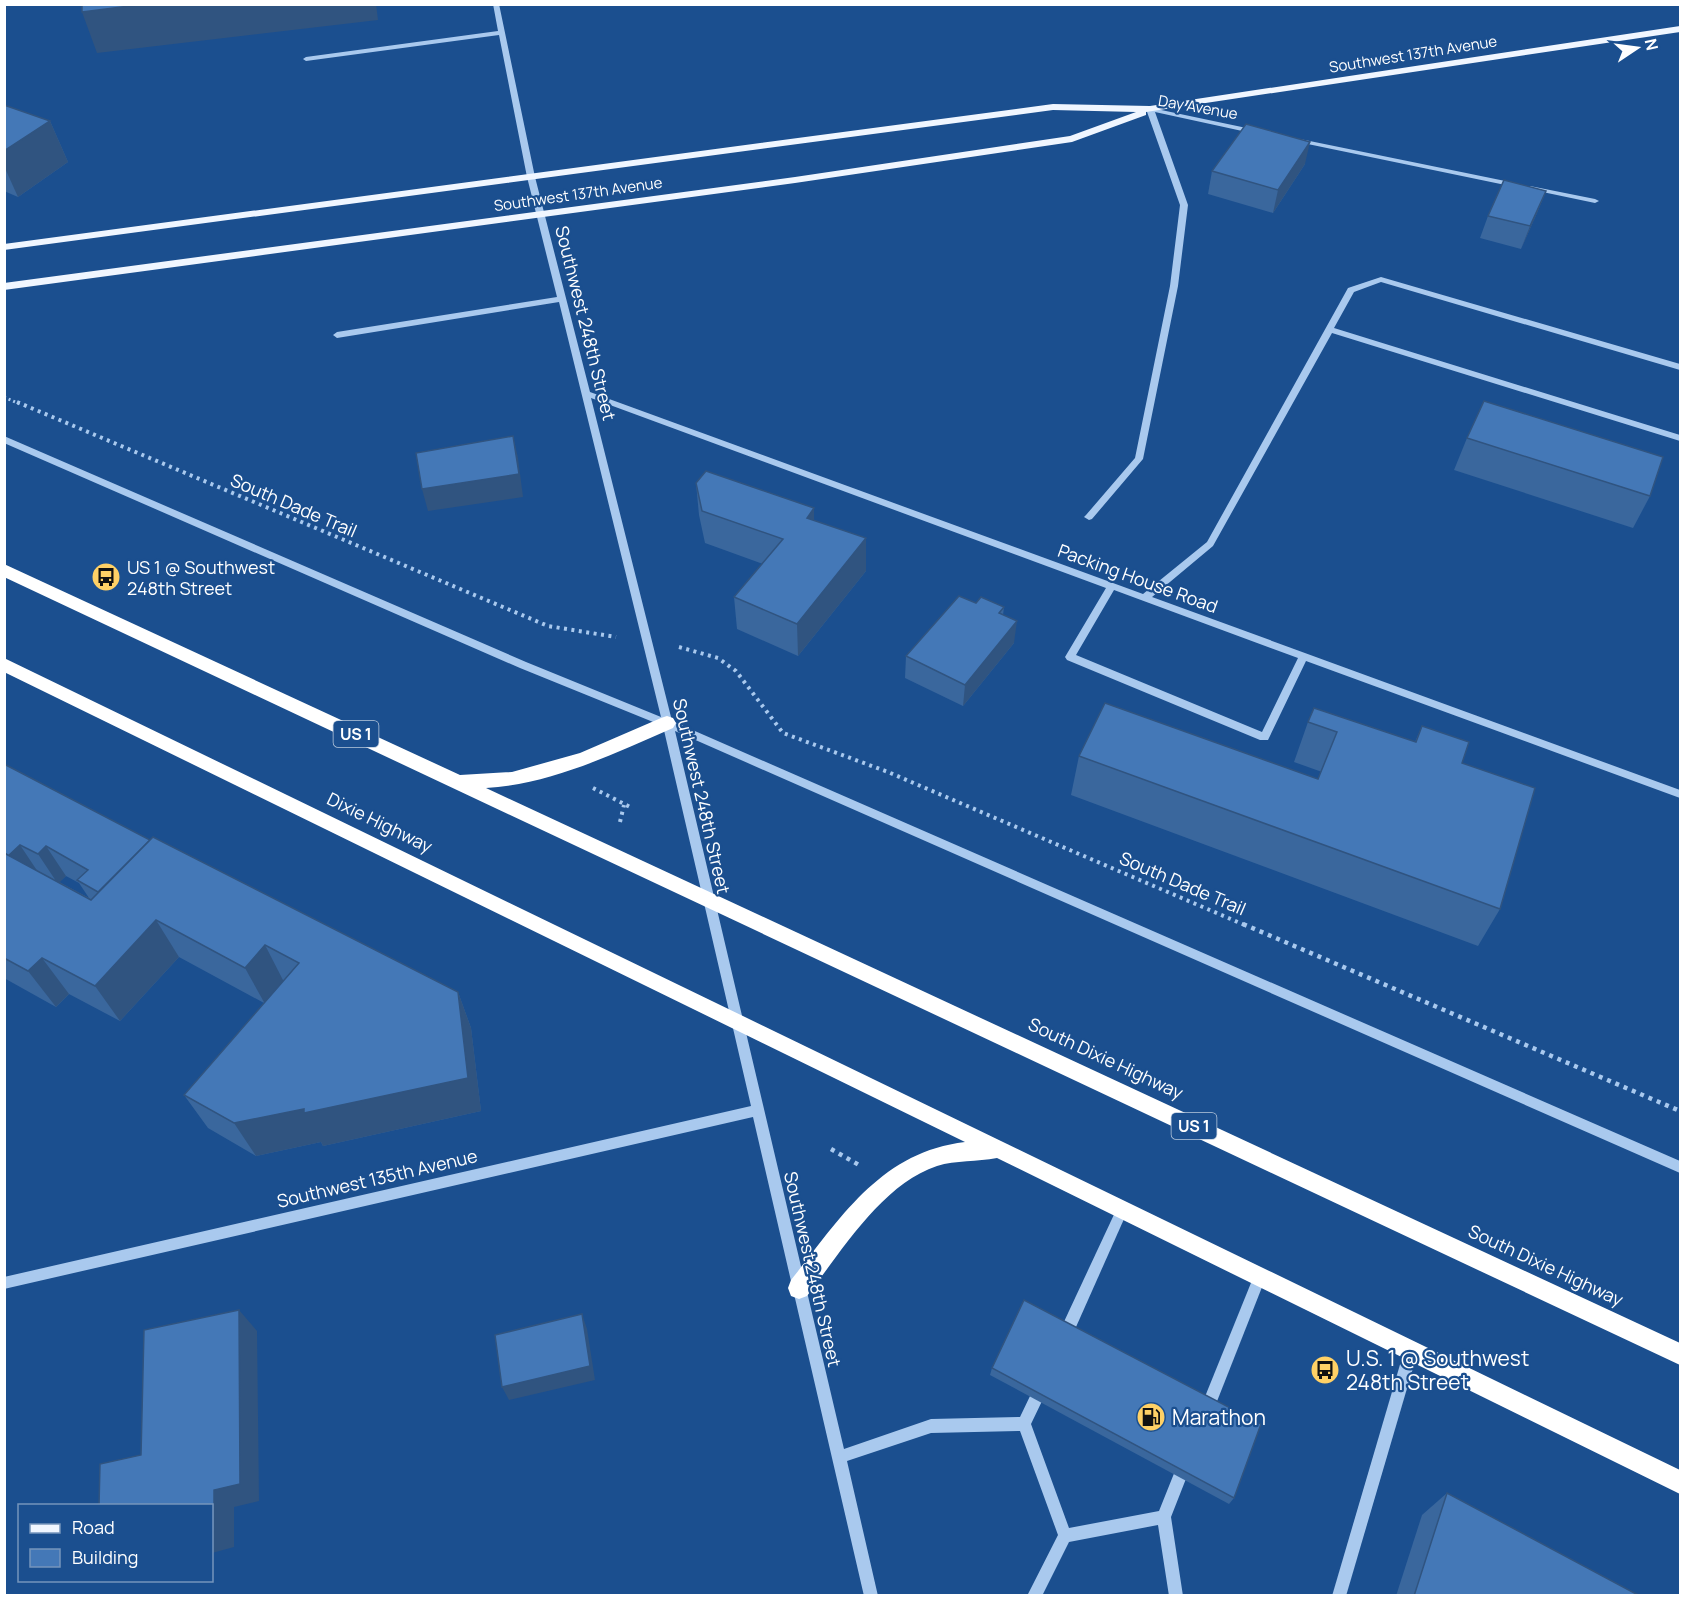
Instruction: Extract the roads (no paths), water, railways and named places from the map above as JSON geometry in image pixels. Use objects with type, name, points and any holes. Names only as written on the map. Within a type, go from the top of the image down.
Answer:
[{"type":"highway","name":"US 1","points":[[4,570],[707,898]]},
{"type":"highway","name":"Dixie Highway","points":[[4,664],[585,945],[736,1021]]},
{"type":"highway","points":[[457,782],[512,779],[584,759],[667,723]]},
{"type":"highway","name":"South Dixie Highway","points":[[707,898],[1680,1354]]},
{"type":"highway","points":[[736,1021],[791,1045],[995,1149],[1680,1482]]},
{"type":"highway","points":[[800,1288],[871,1200],[891,1181],[914,1166],[938,1156],[995,1149]]},
{"type":"main road","name":"Southwest 137th Avenue","points":[[4,248],[1053,107],[1150,110],[1680,29]]},
{"type":"main road","name":"Southwest 137th Avenue","points":[[4,287],[795,180],[1072,140],[1150,110]]},
{"type":"street","name":"Southwest 248th Street","points":[[496,4],[531,177],[646,633],[871,1596]]},
{"type":"street","points":[[306,59],[502,33]]},
{"type":"street","name":"Day Avenue","points":[[1150,110],[1269,134]]},
{"type":"street","name":"Day Avenue","points":[[1089,517],[1139,459],[1174,286],[1184,205],[1150,110]]},
{"type":"street","points":[[1291,139],[1595,201]]},
{"type":"street","points":[[1144,598],[1210,544],[1351,290],[1381,279],[1680,368]]},
{"type":"street","points":[[337,335],[562,299]]},
{"type":"street","points":[[1329,329],[1680,438]]},
{"type":"street","name":"Packing House Road","points":[[585,393],[1680,794]]},
{"type":"street","points":[[4,439],[523,665],[667,723],[764,768],[1680,1167]]},
{"type":"street","points":[[1112,586],[1070,657],[1264,737],[1304,656]]},
{"type":"street","name":"Southwest 135th Avenue","points":[[4,1283],[758,1110]]},
{"type":"street","points":[[1067,1331],[1122,1210]]},
{"type":"street","points":[[1200,1425],[1260,1277]]},
{"type":"street","points":[[1339,1596],[1411,1351]]},
{"type":"street","points":[[1034,1596],[1065,1536],[1024,1424],[1036,1399]]},
{"type":"street","points":[[839,1457],[932,1426],[1024,1424]]},
{"type":"street","points":[[1176,1596],[1164,1517],[1188,1456]]},
{"type":"street","points":[[1065,1536],[1164,1517]]},
{"type":"place","name":"US 1 @ Southwest 248th Street","points":[[106,577]]},
{"type":"place","name":"U.S. 1 @ Southwest 248th Street","points":[[1325,1370]]},
{"type":"place","name":"Marathon","points":[[1151,1417]]}]
